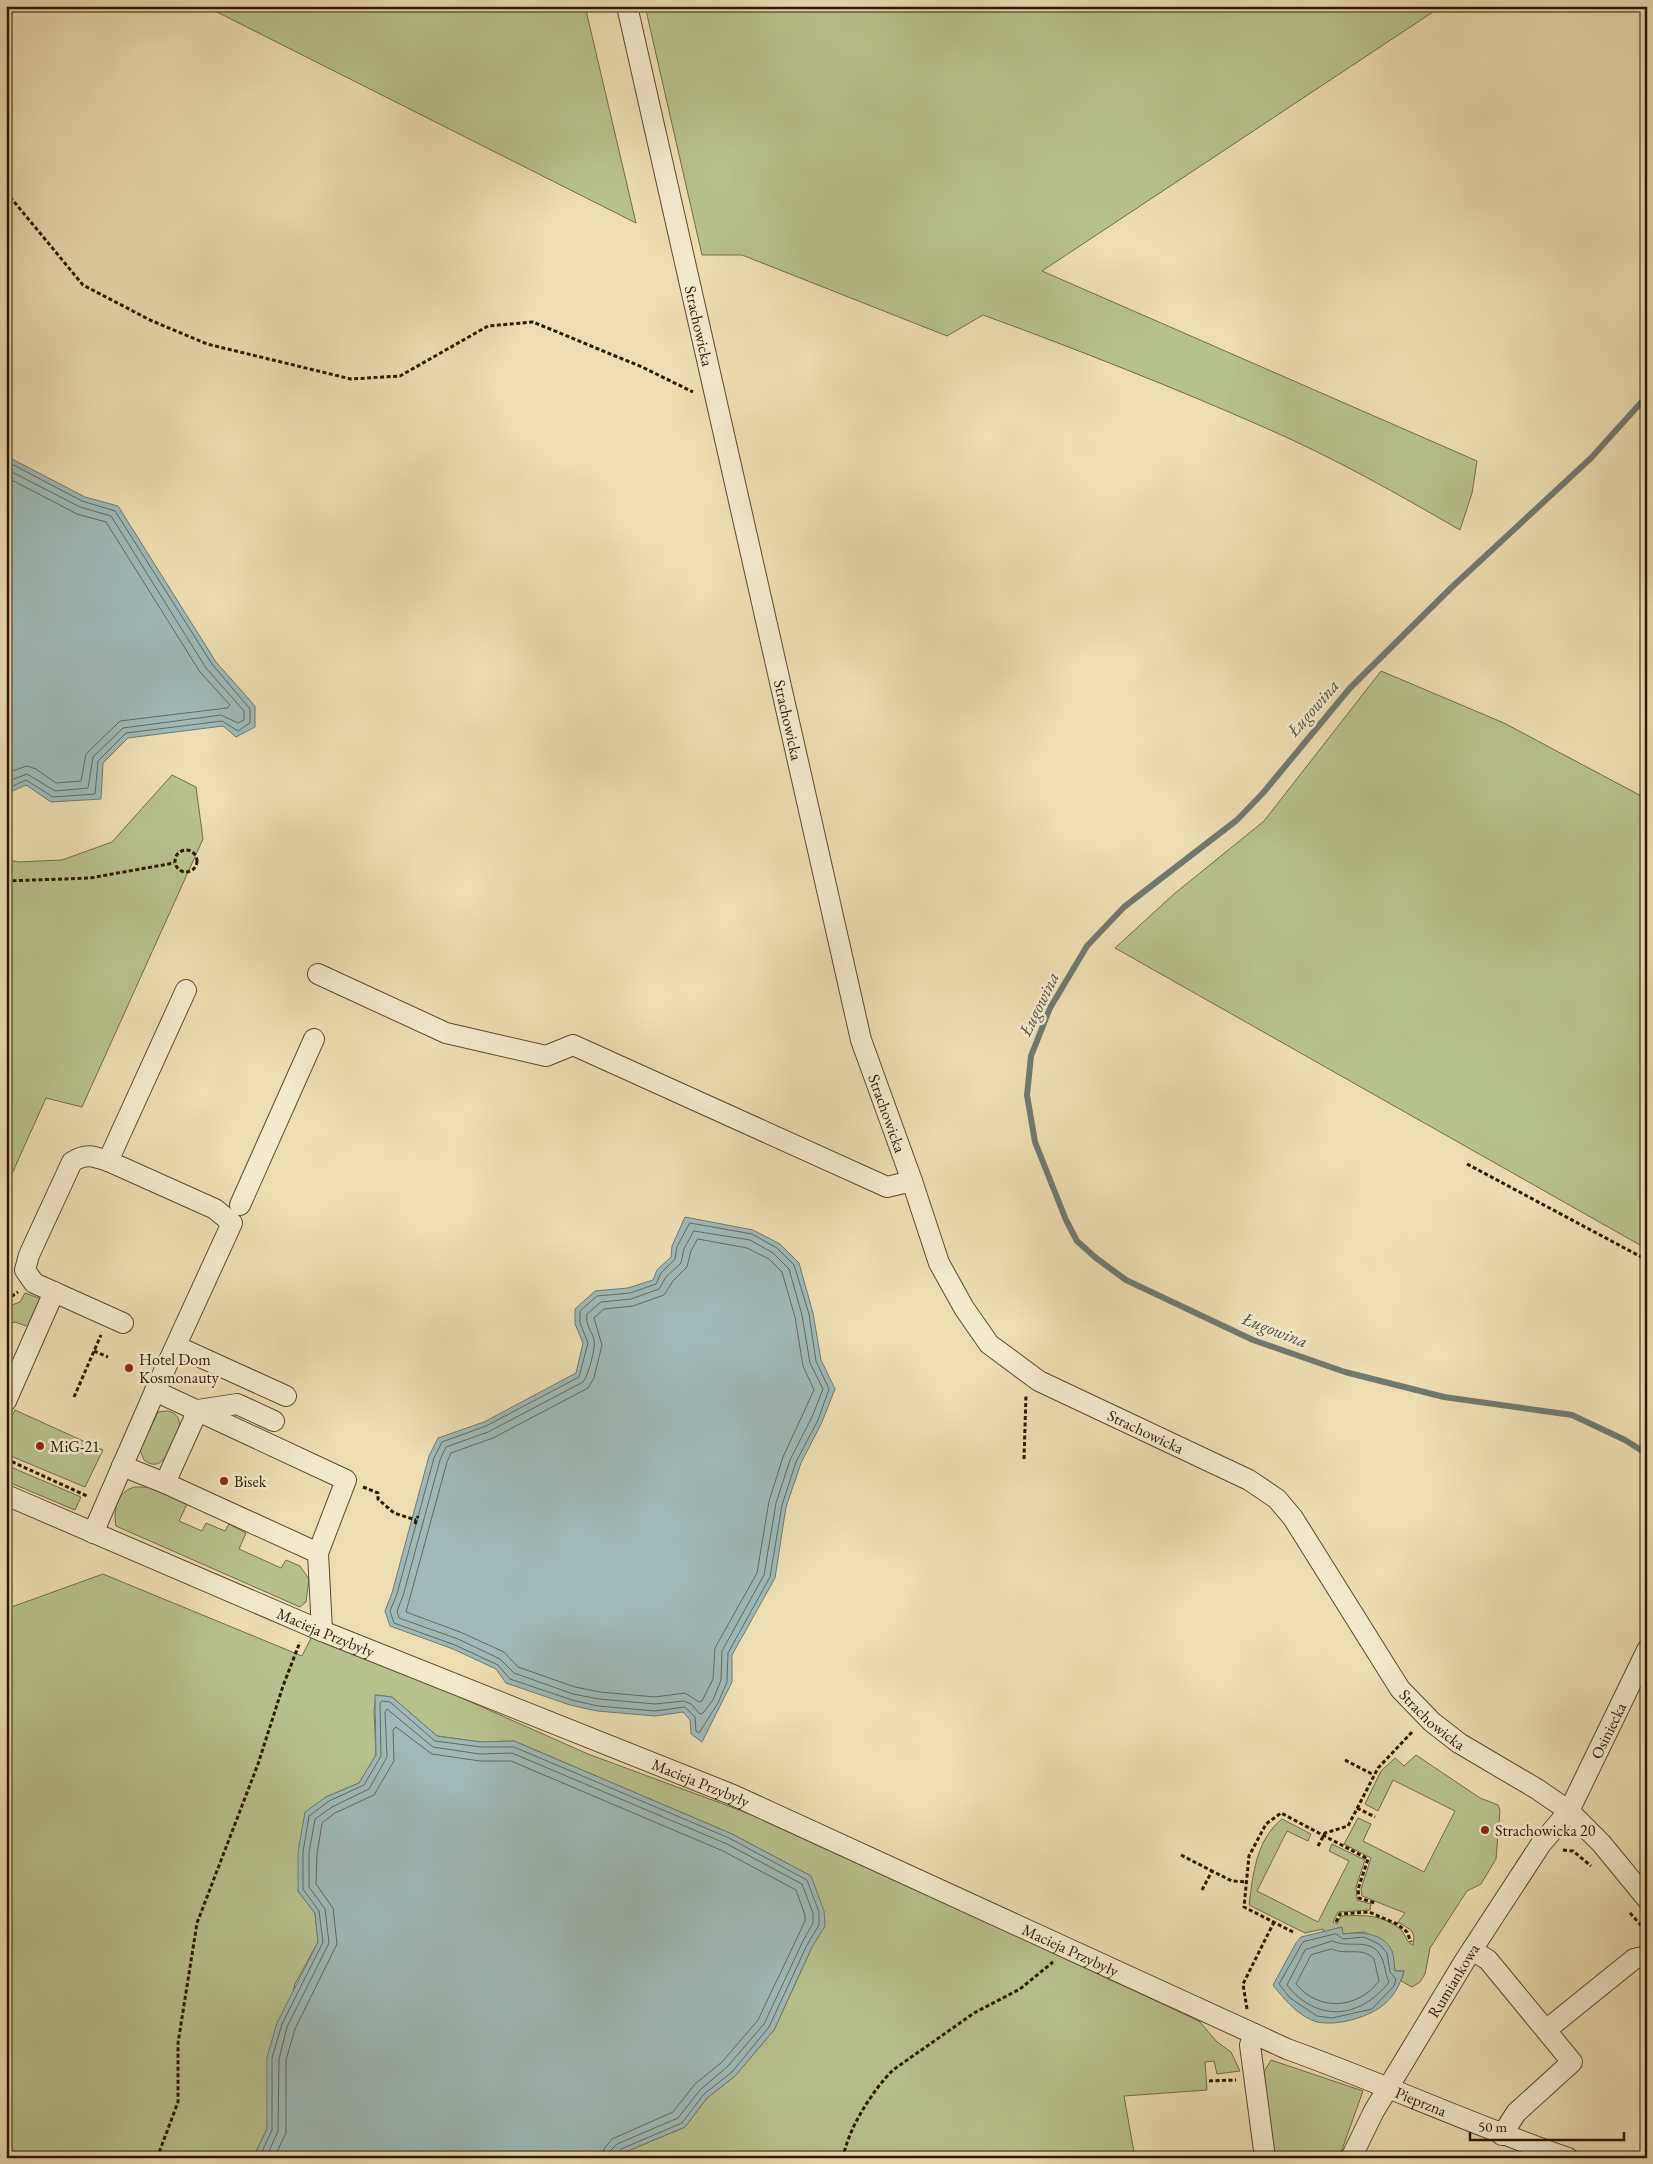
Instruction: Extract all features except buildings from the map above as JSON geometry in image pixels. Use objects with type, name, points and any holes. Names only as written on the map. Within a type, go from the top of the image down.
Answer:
[{"type":"street","name":"Strachowicka","points":[[627,6],[861,1040],[939,1263],[964,1308],[989,1344],[1032,1376],[1249,1480],[1277,1499],[1293,1518],[1332,1578],[1400,1689],[1427,1717],[1459,1744],[1536,1789],[1569,1811],[1601,1843],[1647,1899]]},
{"type":"street","points":[[318,974],[446,1033],[546,1056],[572,1046],[887,1187],[912,1182]]},
{"type":"street","points":[[108,1161],[186,990]]},
{"type":"street","points":[[240,1204],[314,1039]]},
{"type":"street","points":[[93,1533],[155,1391],[232,1223],[215,1209],[108,1161],[90,1155],[80,1157],[72,1162],[29,1255],[25,1270],[34,1283],[116,1319]]},
{"type":"street","points":[[6,1402],[54,1292]]},
{"type":"street","points":[[176,1346],[286,1396]]},
{"type":"street","points":[[155,1391],[346,1480],[318,1553],[314,1627]]},
{"type":"street","points":[[198,1410],[238,1404],[274,1421]]},
{"type":"street","points":[[165,1483],[198,1410]]},
{"type":"street","points":[[122,1466],[165,1483],[318,1553]]},
{"type":"street","name":"Macieja Przybyły","points":[[6,1495],[314,1627],[733,1795],[1254,2034],[1388,2087]]},
{"type":"street","name":"Osiniecka","points":[[1569,1811],[1647,1650]]},
{"type":"street","name":"Rumiankowa","points":[[1351,2158],[1362,2131],[1472,1950],[1541,1844],[1569,1811]]},
{"type":"street","points":[[1472,1950],[1488,1960],[1572,2062],[1516,2113],[1502,2135]]},
{"type":"street","points":[[1546,2030],[1634,1958],[1647,1956]]},
{"type":"street","points":[[1254,2034],[1250,2045],[1265,2158]]},
{"type":"street","name":"Pieprzna","points":[[1388,2087],[1408,2098],[1502,2135],[1568,2158]]},
{"type":"path","points":[[6,192],[83,285],[150,320],[207,344],[351,379],[361,379],[400,376],[488,326],[533,322],[642,367],[716,402]]},
{"type":"path","points":[[185,850],[193,851],[198,860],[196,868],[188,873],[179,871],[174,862],[177,854],[185,850]]},
{"type":"path","points":[[6,880],[90,878],[174,862]]},
{"type":"path","points":[[1467,1164],[1647,1260]]},
{"type":"path","points":[[74,1396],[94,1350],[116,1319]]},
{"type":"path","points":[[94,1350],[108,1357]]},
{"type":"path","points":[[1024,1458],[1026,1393],[1032,1376]]},
{"type":"path","points":[[6,1460],[106,1504]]},
{"type":"path","points":[[378,1498],[394,1513],[417,1518],[415,1524]]},
{"type":"path","points":[[157,2158],[178,2102],[178,2043],[197,1923],[258,1764],[283,1686],[314,1627]]},
{"type":"path","points":[[1318,1846],[1325,1833],[1348,1826],[1378,1768],[1427,1717]]},
{"type":"path","points":[[1345,1760],[1374,1775]]},
{"type":"path","points":[[1357,1808],[1375,1817]]},
{"type":"path","points":[[1293,1932],[1244,1907],[1249,1856],[1266,1824],[1282,1813],[1368,1859],[1358,1889],[1359,1898],[1375,1903]]},
{"type":"path","points":[[1560,1852],[1564,1850],[1572,1851],[1593,1868]]},
{"type":"path","points":[[1181,1854],[1232,1881],[1247,1882]]},
{"type":"path","points":[[1202,1890],[1212,1871]]},
{"type":"path","points":[[1624,1906],[1647,1932]]},
{"type":"path","points":[[1336,1922],[1340,1914],[1369,1912],[1397,1924],[1407,1932],[1411,1942]]},
{"type":"path","points":[[1248,2014],[1243,1984],[1274,1922]]},
{"type":"path","points":[[843,2158],[853,2127],[893,2070],[974,2013],[1020,1989],[1051,1964],[1064,1948]]},
{"type":"path","points":[[1209,2081],[1246,2080]]},
{"type":"green space","points":[[205,6],[585,6],[636,223]]},
{"type":"green space","points":[[645,6],[1442,6],[1042,271],[1477,461],[1472,493],[1460,530],[1366,477],[1268,429],[1127,370],[983,315],[947,336],[742,255],[702,255]]},
{"type":"green space","points":[[1381,671],[1504,723],[1647,799],[1647,1249],[1115,948],[1174,894],[1264,821]]},
{"type":"green space","points":[[172,775],[196,787],[203,839],[82,1107],[46,1098],[6,1187],[6,859],[18,862],[62,860],[112,842]]},
{"type":"green space","points":[[25,1293],[41,1299],[29,1327],[15,1322],[6,1325],[6,1307],[20,1302]]},
{"type":"green space","points":[[15,1410],[103,1450],[85,1487],[6,1454],[6,1428]]},
{"type":"green space","points":[[167,1411],[178,1417],[179,1428],[163,1460],[155,1464],[150,1463],[144,1460],[140,1450],[158,1412]]},
{"type":"green space","points":[[6,1465],[81,1497],[75,1510],[6,1481]]},
{"type":"green space","points":[[149,1487],[187,1504],[179,1521],[202,1531],[206,1523],[225,1531],[229,1524],[246,1533],[239,1549],[281,1568],[286,1560],[300,1566],[309,1579],[306,1602],[300,1607],[116,1526],[115,1514],[120,1497],[129,1489]]},
{"type":"green space","points":[[103,1574],[302,1656],[312,1636],[437,1687],[588,1754],[769,1821],[1199,2021],[1217,2042],[1231,2052],[1240,2071],[1217,2074],[1214,2061],[1205,2062],[1207,2090],[1124,2096],[1135,2158],[620,2158],[623,2153],[685,2127],[707,2098],[735,2076],[774,2030],[812,1947],[824,1926],[811,1876],[732,1834],[514,1741],[481,1742],[437,1736],[392,1697],[376,1695],[374,1711],[376,1755],[359,1783],[326,1797],[298,1891],[315,1913],[318,1942],[295,1984],[269,2095],[267,2129],[253,2158],[6,2158],[6,1609]]},
{"type":"green space","points":[[1416,1755],[1480,1798],[1498,1805],[1500,1810],[1496,1859],[1481,1884],[1467,1891],[1430,1948],[1425,1974],[1420,1982],[1412,1987],[1401,1981],[1404,1971],[1395,1971],[1392,1951],[1365,1932],[1342,1934],[1342,1927],[1324,1932],[1323,1929],[1305,1933],[1249,1905],[1254,1870],[1261,1847],[1273,1827],[1282,1819],[1311,1834],[1308,1841],[1287,1831],[1257,1891],[1318,1922],[1349,1861],[1329,1851],[1332,1844],[1365,1860],[1356,1887],[1357,1900],[1371,1904],[1370,1910],[1338,1912],[1333,1922],[1337,1924],[1341,1916],[1380,1918],[1401,1930],[1413,1945],[1414,1936],[1411,1930],[1398,1922],[1405,1913],[1362,1896],[1361,1889],[1371,1858],[1344,1844],[1358,1818],[1371,1824],[1363,1841],[1424,1872],[1455,1811],[1393,1780],[1378,1811],[1365,1804],[1381,1771],[1395,1758],[1404,1766]]},
{"type":"green space","points":[[1271,2060],[1363,2091],[1339,2158],[1274,2158],[1264,2072]]},
{"type":"water","points":[[6,453],[12,459],[85,497],[118,506],[216,662],[255,706],[255,727],[236,737],[223,726],[128,738],[103,763],[101,799],[51,802],[26,785],[6,794]]},
{"type":"water","points":[[685,1217],[753,1230],[780,1244],[799,1263],[813,1313],[821,1360],[835,1389],[822,1422],[801,1463],[786,1507],[775,1578],[732,1655],[732,1682],[702,1742],[691,1734],[690,1720],[683,1712],[655,1716],[597,1711],[570,1705],[506,1683],[496,1669],[453,1649],[390,1626],[385,1611],[392,1593],[429,1456],[438,1438],[484,1422],[576,1373],[583,1343],[575,1324],[575,1309],[595,1291],[628,1288],[653,1280],[657,1270],[671,1257],[672,1246]]},
{"type":"water","points":[[375,1695],[392,1697],[437,1736],[481,1742],[514,1741],[732,1834],[811,1876],[824,1911],[825,1926],[812,1947],[774,2030],[735,2076],[707,2098],[685,2127],[623,2153],[620,2158],[253,2158],[267,2129],[267,2057],[277,2023],[318,1942],[315,1913],[298,1891],[298,1852],[305,1812],[326,1797],[359,1783],[376,1755]]},
{"type":"water","points":[[1342,1927],[1343,1934],[1364,1933],[1383,1940],[1392,1951],[1395,1971],[1404,1971],[1396,1990],[1384,2005],[1376,2010],[1347,2021],[1324,2023],[1310,2020],[1287,2002],[1273,1985],[1301,1937]]},
{"type":"waterway","name":"Ługowina","points":[[1647,396],[1591,458],[1452,587],[1350,688],[1263,793],[1237,820],[1124,907],[1087,946],[1050,1008],[1031,1056],[1027,1095],[1035,1142],[1066,1220],[1077,1241],[1126,1280],[1253,1340],[1345,1372],[1444,1397],[1572,1415],[1625,1440],[1647,1454]]},
{"type":"place","name":"Hotel Dom Kosmonauty","points":[[129,1368]]},
{"type":"place","name":"MiG-21","points":[[40,1446]]},
{"type":"place","name":"Bisek","points":[[224,1481]]},
{"type":"place","name":"Strachowicka 20","points":[[1485,1830]]}]
